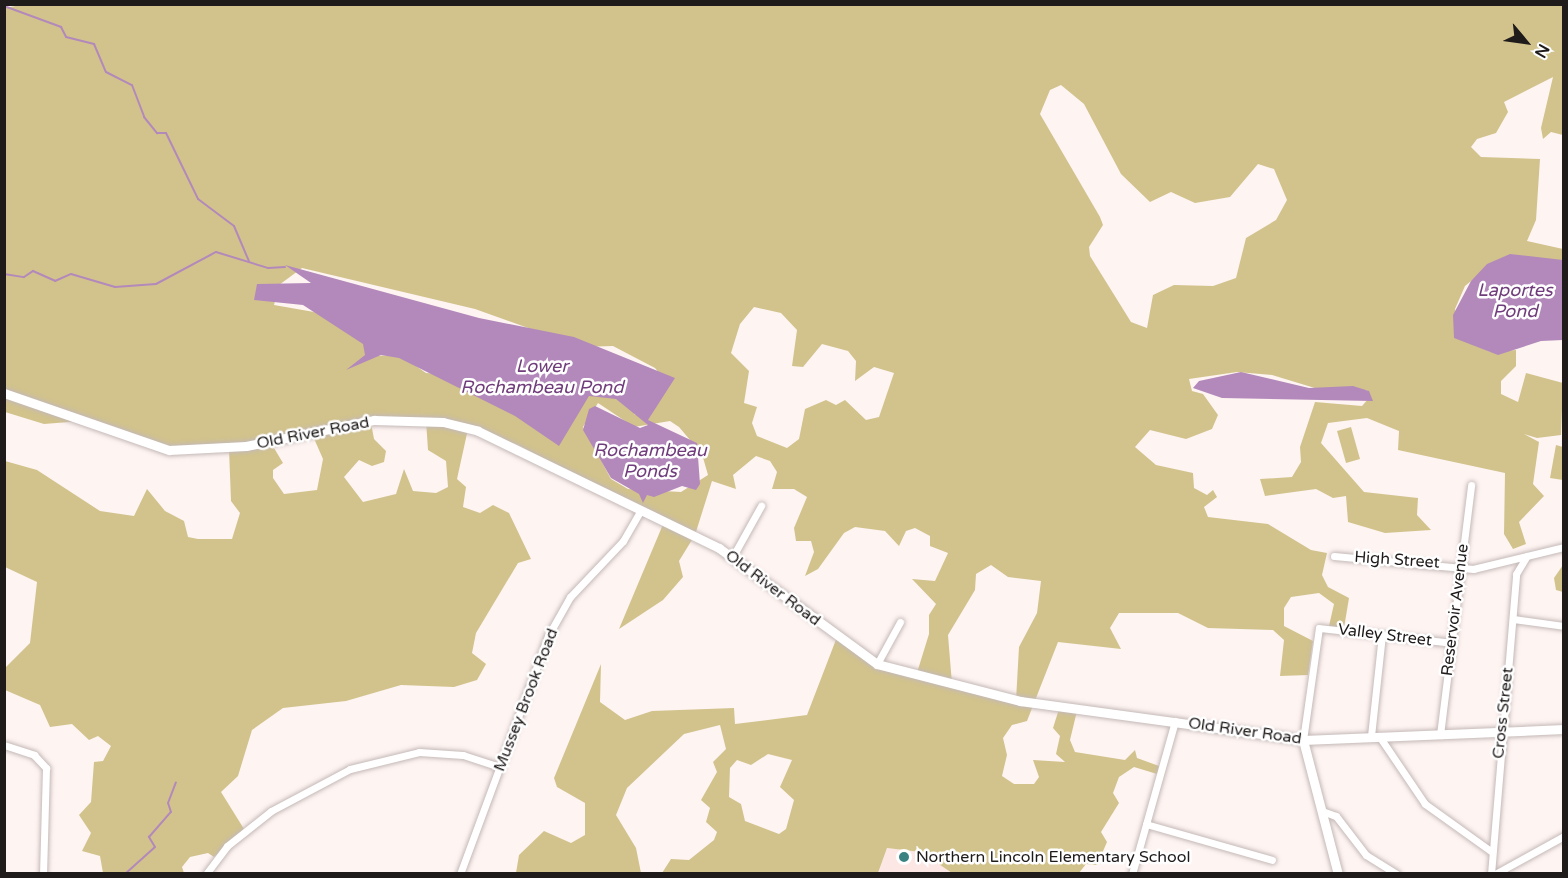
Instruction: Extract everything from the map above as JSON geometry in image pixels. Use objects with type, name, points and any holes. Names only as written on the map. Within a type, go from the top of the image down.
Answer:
[{"type":"main road","name":"Old River Road","points":[[4,393],[140,444],[179,451],[246,446],[374,420],[443,422],[515,444],[639,513],[707,540],[877,664],[1048,707],[1175,721],[1303,740],[1563,729]]},
{"type":"main road","points":[[1303,740],[1338,873]]},
{"type":"street","name":"Reservoir Avenue","points":[[1440,735],[1471,484]]},
{"type":"street","points":[[732,558],[760,506]]},
{"type":"street","name":"Mussey Brook Road","points":[[460,873],[548,636],[570,597],[623,541],[639,513]]},
{"type":"street","name":"High Street","points":[[1334,556],[1461,567],[1527,556],[1563,547]]},
{"type":"street","name":"Cross Street","points":[[1493,873],[1492,852],[1500,731],[1516,574],[1527,556]]},
{"type":"street","points":[[1513,619],[1563,626]]},
{"type":"street","points":[[877,664],[900,622]]},
{"type":"street","name":"Valley Street","points":[[1303,740],[1319,628],[1452,643]]},
{"type":"street","points":[[1382,635],[1375,736],[1425,804],[1492,852]]},
{"type":"street","points":[[1132,873],[1175,721]]},
{"type":"street","points":[[4,744],[34,755],[46,768],[43,873]]},
{"type":"street","points":[[206,873],[227,846],[271,811],[350,768],[418,752],[463,755],[500,767]]},
{"type":"street","points":[[1322,811],[1336,816],[1365,855],[1396,873]]},
{"type":"street","points":[[1146,824],[1272,860]]},
{"type":"street","points":[[1493,873],[1563,836]]},
{"type":"shaded area","points":[[26,4],[1563,5],[1563,135],[1551,132],[1543,139],[1541,128],[1553,77],[1504,102],[1508,112],[1496,133],[1477,139],[1471,147],[1481,157],[1540,159],[1536,220],[1527,241],[1563,249],[1563,263],[1492,264],[1465,286],[1455,309],[1462,340],[1491,352],[1516,350],[1516,366],[1501,381],[1501,394],[1518,402],[1526,373],[1563,383],[1561,435],[1537,438],[1524,434],[1539,442],[1533,484],[1544,496],[1519,522],[1526,544],[1513,549],[1504,534],[1505,473],[1398,450],[1399,431],[1367,418],[1328,423],[1321,443],[1364,492],[1418,498],[1417,515],[1431,530],[1385,533],[1348,522],[1346,496],[1333,498],[1316,489],[1265,496],[1260,479],[1292,477],[1301,462],[1300,447],[1315,402],[1362,406],[1369,398],[1367,390],[1328,392],[1272,375],[1237,372],[1189,379],[1192,391],[1203,394],[1218,415],[1212,429],[1186,439],[1150,430],[1135,447],[1156,465],[1193,473],[1194,488],[1207,495],[1213,490],[1217,497],[1204,507],[1208,517],[1268,524],[1311,550],[1327,553],[1322,575],[1328,587],[1349,598],[1344,628],[1329,626],[1334,604],[1319,593],[1291,597],[1284,608],[1284,626],[1313,641],[1308,675],[1280,676],[1284,640],[1273,630],[1208,628],[1178,613],[1119,613],[1110,628],[1121,649],[1058,642],[1027,721],[1012,725],[1003,738],[1007,755],[1002,776],[1014,784],[1034,784],[1039,777],[1033,760],[1065,762],[1056,754],[1060,736],[1053,728],[1059,709],[1077,711],[1070,740],[1075,752],[1125,760],[1135,750],[1137,758],[1159,766],[1157,774],[1134,767],[1119,777],[1113,793],[1119,803],[1101,832],[1107,842],[1097,865],[1086,864],[1079,873],[952,873],[921,852],[887,848],[878,873],[662,873],[671,859],[689,860],[714,840],[717,832],[706,822],[710,808],[701,800],[717,772],[713,762],[726,749],[720,725],[684,734],[627,788],[616,815],[636,848],[641,873],[516,873],[519,855],[544,831],[571,843],[585,835],[585,803],[557,787],[554,778],[601,664],[600,702],[625,720],[652,711],[734,708],[735,724],[807,715],[837,637],[869,658],[916,676],[929,634],[929,615],[936,604],[912,579],[935,581],[948,553],[930,546],[930,536],[915,528],[906,531],[899,546],[885,531],[855,527],[844,533],[818,569],[805,576],[814,552],[811,541],[796,541],[794,528],[807,497],[794,489],[772,489],[777,472],[770,461],[756,456],[733,475],[736,489],[712,481],[695,535],[679,561],[683,577],[663,600],[619,629],[664,522],[516,444],[468,429],[457,479],[466,487],[463,507],[480,513],[493,505],[509,513],[531,559],[518,563],[476,633],[472,653],[486,664],[477,680],[454,687],[401,685],[346,701],[283,708],[252,730],[238,776],[221,792],[244,829],[214,857],[208,853],[190,857],[182,867],[184,873],[103,873],[100,856],[82,851],[91,833],[79,815],[91,802],[94,762],[103,761],[111,746],[98,736],[89,740],[72,724],[50,727],[40,705],[5,690],[5,668],[30,643],[37,582],[5,567],[5,461],[37,470],[100,511],[134,516],[147,489],[165,511],[184,521],[188,537],[232,539],[240,513],[231,501],[229,449],[174,450],[81,421],[44,424],[5,412],[5,8]],"holes":[[[1061,85],[1084,104],[1121,174],[1150,202],[1171,192],[1195,203],[1230,197],[1258,164],[1274,169],[1287,200],[1276,220],[1246,238],[1236,278],[1213,286],[1174,285],[1153,295],[1147,328],[1131,322],[1090,256],[1089,247],[1103,225],[1040,114],[1050,90]],[[302,268],[475,309],[581,347],[613,346],[655,368],[668,384],[635,415],[630,405],[593,385],[426,373],[400,355],[371,356],[362,336],[314,312],[274,305],[279,285]],[[754,307],[781,313],[797,330],[792,366],[803,367],[822,344],[848,351],[856,361],[855,381],[874,367],[894,373],[879,417],[866,420],[845,400],[836,405],[826,400],[805,409],[799,439],[787,448],[757,436],[752,423],[757,407],[744,403],[749,371],[731,353],[740,324]],[[598,403],[634,427],[670,421],[679,427],[702,454],[708,475],[681,492],[628,489],[611,479],[583,427]],[[426,421],[428,450],[446,461],[448,487],[436,493],[413,491],[404,469],[396,494],[363,502],[344,477],[359,460],[372,466],[384,462],[386,451],[374,439],[371,423]],[[312,434],[323,459],[317,490],[284,494],[273,478],[273,470],[283,463],[271,443]],[[991,565],[1008,577],[1041,581],[1037,613],[1019,647],[1016,700],[952,684],[948,635],[975,590],[976,574]],[[768,754],[792,760],[780,787],[794,800],[786,829],[779,834],[745,821],[741,804],[729,797],[730,768],[737,760],[751,765]]]},
{"type":"shaded area","points":[[1351,427],[1360,459],[1346,463],[1337,431]]},
{"type":"shaded area","points":[[1556,445],[1563,447],[1563,480],[1550,478]]},
{"type":"shaded area","points":[[1563,565],[1563,592],[1556,590],[1554,578]]},
{"type":"shaded area","name":"Northern Lincoln Elementary School","points":[[887,848],[922,852],[952,873],[878,874]]},
{"type":"water","name":"Laportes Pond","points":[[1510,254],[1563,260],[1563,340],[1541,341],[1498,355],[1454,338],[1453,315],[1471,281],[1487,264]]},
{"type":"water","name":"Lower Rochambeau Pond","points":[[285,265],[479,318],[574,337],[675,378],[648,420],[697,443],[700,484],[696,490],[682,486],[654,497],[647,495],[643,503],[639,494],[611,478],[583,430],[589,409],[595,406],[640,428],[648,425],[616,399],[589,396],[559,446],[515,416],[399,358],[381,355],[346,370],[365,355],[363,344],[303,305],[254,300],[257,284],[311,283]]},
{"type":"water","points":[[1241,372],[1309,388],[1353,386],[1369,391],[1373,401],[1222,398],[1193,388],[1199,381]]},
{"type":"waterway","points":[[4,6],[61,27],[66,37],[94,44],[106,72],[132,85],[144,117],[157,133],[166,133],[198,199],[234,226],[249,261]]},
{"type":"waterway","points":[[4,274],[24,277],[33,271],[55,281],[71,274],[115,287],[156,284],[216,252],[268,268],[285,267]]},
{"type":"waterway","points":[[125,874],[155,847],[149,837],[171,812],[168,803],[176,782]]},
{"type":"place","name":"Northern Lincoln Elementary School","points":[[904,857]]},
{"type":"water label","name":"Rochambeau Ponds","points":[[650,461]]}]
